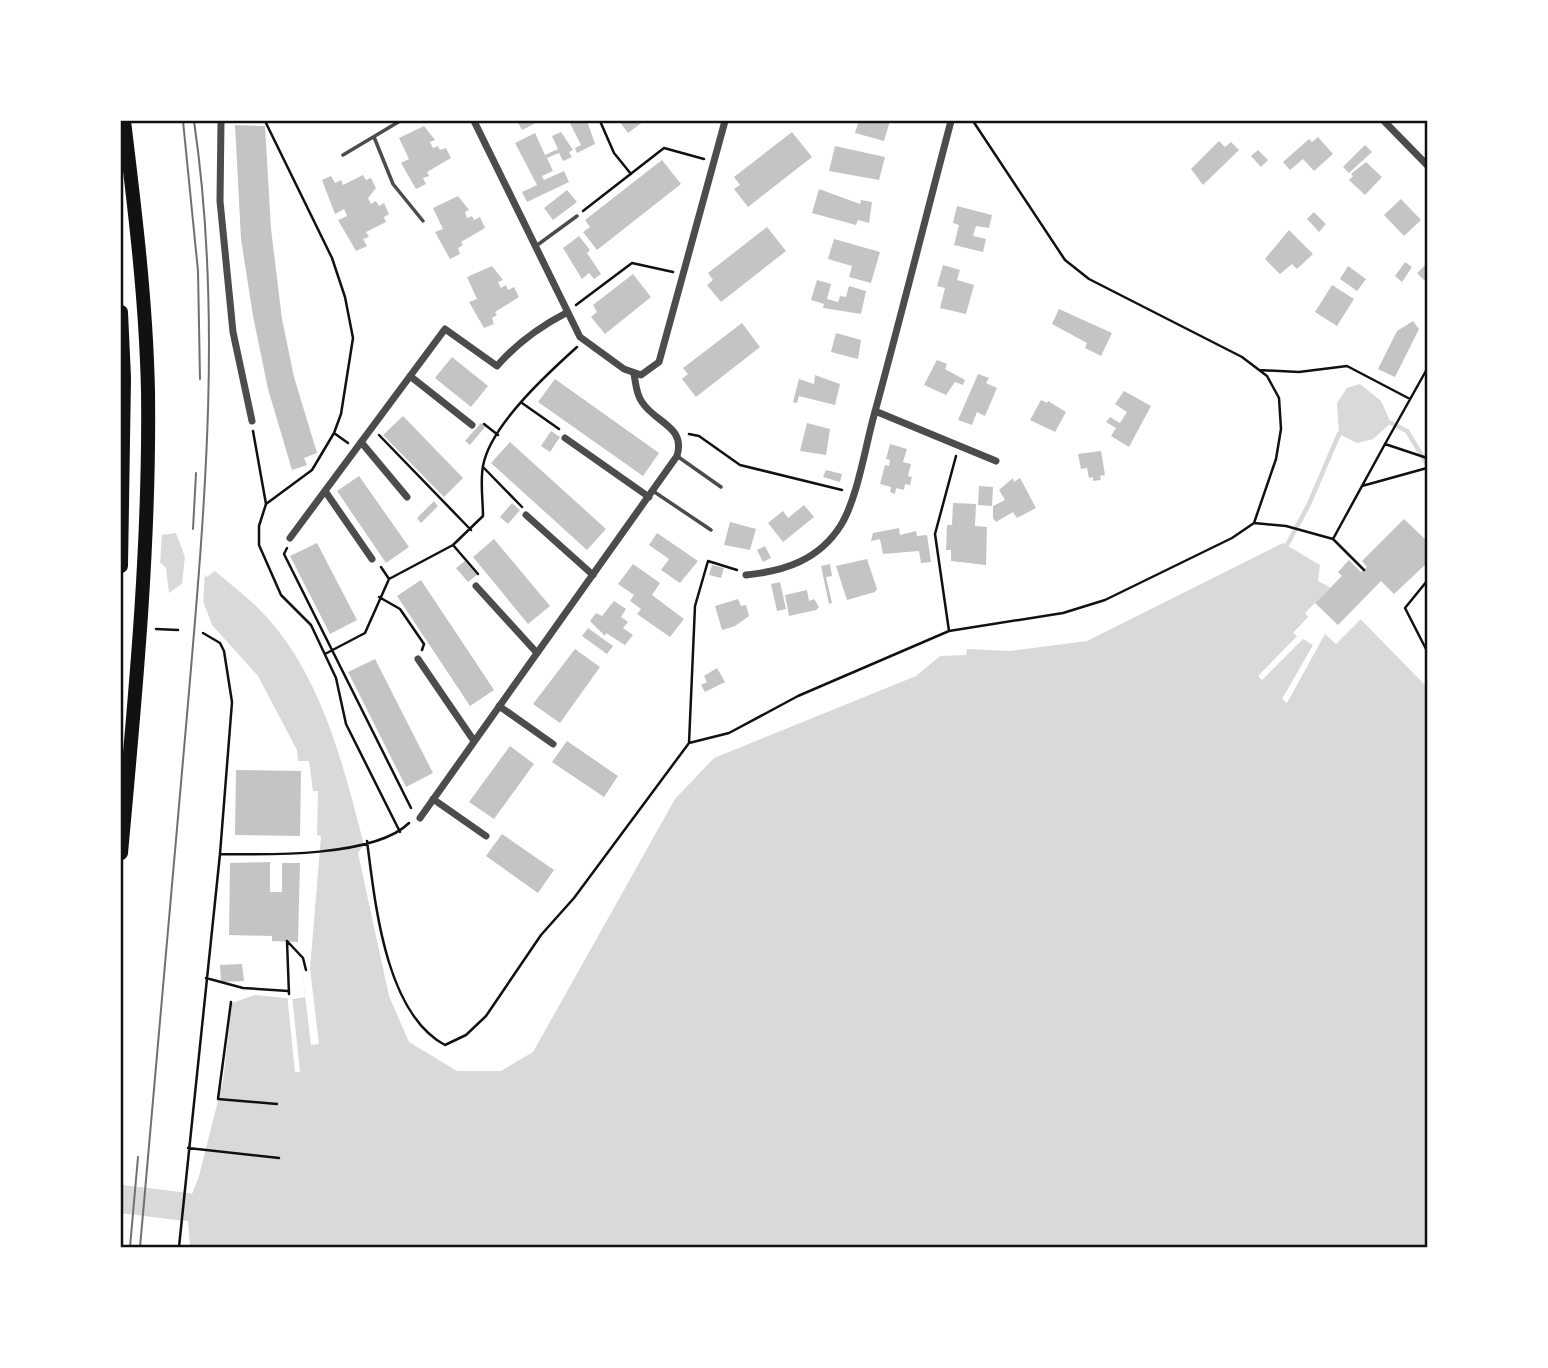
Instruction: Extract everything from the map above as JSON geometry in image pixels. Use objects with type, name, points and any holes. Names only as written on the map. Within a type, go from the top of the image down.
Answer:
[{"type":"highway","points":[[121,853],[147,519],[148,390],[142,261],[124,121]]},
{"type":"highway","points":[[121,312],[124,498],[121,566]]},
{"type":"street","points":[[221,121],[219,201],[231,319],[252,421]]},
{"type":"street","points":[[474,121],[566,313],[584,341],[634,374],[648,373],[659,362],[725,121]]},
{"type":"street","points":[[747,575],[779,571],[804,561],[824,545],[842,524],[853,493],[951,121]]},
{"type":"street","points":[[1384,121],[1427,165]]},
{"type":"street","points":[[290,538],[445,328],[497,366],[512,349],[540,327],[566,313]]},
{"type":"street","points":[[420,818],[677,456],[679,447],[676,431],[643,405],[634,374]]},
{"type":"street","points":[[410,376],[471,425]]},
{"type":"street","points":[[875,411],[996,461]]},
{"type":"street","points":[[565,438],[651,494]]},
{"type":"street","points":[[358,446],[407,496]]},
{"type":"street","points":[[325,491],[372,559]]},
{"type":"street","points":[[526,515],[593,575]]},
{"type":"street","points":[[475,586],[537,653]]},
{"type":"street","points":[[418,659],[474,741]]},
{"type":"street","points":[[499,706],[553,744]]},
{"type":"street","points":[[433,799],[486,836]]},
{"type":"lane","points":[[343,156],[400,121]]},
{"type":"lane","points":[[374,137],[393,184],[423,221]]},
{"type":"lane","points":[[535,247],[577,216]]},
{"type":"lane","points":[[677,456],[721,487]]},
{"type":"lane","points":[[651,494],[711,530]]},
{"type":"path","points":[[600,121],[614,153],[631,174]]},
{"type":"path","points":[[689,743],[729,733],[798,696],[949,631],[1063,613],[1105,600],[1232,538],[1254,523],[1276,459],[1281,429],[1279,398],[1266,376],[1242,357],[1088,279],[1065,260],[973,121]]},
{"type":"path","points":[[577,216],[664,148],[714,162]]},
{"type":"path","points":[[566,313],[632,262],[683,274]]},
{"type":"path","points":[[325,654],[365,633],[389,579],[453,545],[484,516],[483,467],[491,444],[536,384],[584,341]]},
{"type":"path","points":[[1259,370],[1299,372],[1347,366],[1410,399]]},
{"type":"path","points":[[1333,539],[1427,369]]},
{"type":"path","points":[[522,403],[558,428],[565,438]]},
{"type":"path","points":[[471,425],[480,420],[498,435]]},
{"type":"path","points":[[252,421],[266,504]]},
{"type":"path","points":[[372,428],[471,530]]},
{"type":"path","points":[[676,431],[699,436],[740,465],[853,493]]},
{"type":"path","points":[[334,433],[358,446]]},
{"type":"path","points":[[1385,444],[1427,458]]},
{"type":"path","points":[[949,631],[935,534],[959,446]]},
{"type":"path","points":[[483,467],[519,501],[526,515]]},
{"type":"path","points":[[1362,486],[1427,468]]},
{"type":"path","points":[[1254,523],[1286,526],[1333,539],[1364,570]]},
{"type":"path","points":[[220,854],[287,856],[318,851],[392,836],[415,816],[284,554],[290,538]]},
{"type":"path","points":[[453,545],[480,576],[475,586]]},
{"type":"path","points":[[368,841],[371,882],[391,971],[427,1035],[444,1045],[466,1035],[486,1016],[541,934],[575,898],[689,743],[695,606],[708,561],[747,575]]},
{"type":"path","points":[[1427,581],[1405,608],[1427,651]]},
{"type":"path","points":[[379,597],[400,609],[424,644],[418,659]]},
{"type":"path","points":[[156,629],[178,630]]},
{"type":"path","points":[[179,1247],[220,854],[231,688],[219,643],[203,633]]},
{"type":"path","points":[[206,978],[243,988],[288,993],[286,941],[303,958],[306,970]]},
{"type":"path","points":[[231,1002],[218,1099],[277,1104]]},
{"type":"path","points":[[188,1148],[279,1158]]},
{"type":"shaded area","points":[[1360,384],[1381,401],[1391,423],[1373,439],[1357,443],[1339,434],[1337,403],[1347,388]]},
{"type":"shaded area","points":[[121,526],[161,535],[176,533],[185,557],[207,577],[215,571],[255,605],[299,661],[327,720],[356,814],[364,845],[358,853],[389,996],[409,1042],[457,1071],[501,1071],[533,1052],[675,799],[714,758],[916,676],[940,656],[966,655],[967,649],[1010,651],[1087,641],[1283,543],[1320,565],[1318,581],[1328,586],[1427,687],[1427,1247],[190,1247],[187,1207],[199,1176],[223,1081],[232,1003],[255,995],[294,999],[305,997],[302,970],[310,969],[321,836],[317,835],[318,791],[313,791],[309,761],[298,761],[297,750],[258,676],[212,625],[203,601],[183,583],[169,593],[166,568]]},
{"type":"pier","points":[[121,495],[162,533],[160,564],[121,528]]},
{"type":"pier","points":[[185,555],[205,573],[203,604],[182,585]]},
{"type":"pier","points":[[1332,586],[1363,617],[1336,644],[1325,634],[1287,703],[1282,699],[1313,645],[1303,639],[1262,680],[1258,676],[1297,636],[1293,633],[1308,617],[1305,613]]},
{"type":"pier","points":[[310,969],[319,1044],[311,1045],[302,970]]},
{"type":"pier","points":[[287,994],[292,995],[300,1072],[295,1072]]},
{"type":"building","points":[[517,121],[540,121],[522,130]]},
{"type":"building","points":[[569,121],[587,121],[595,144],[577,153],[575,148],[581,145]]},
{"type":"building","points":[[619,121],[644,121],[628,133]]},
{"type":"building","points":[[890,121],[884,141],[855,133],[858,123],[851,122]]},
{"type":"building","points":[[235,125],[265,126],[271,229],[282,319],[294,377],[317,453],[304,458],[307,465],[292,470],[268,389],[253,316],[241,239]]},
{"type":"building","points":[[424,126],[435,140],[430,142],[433,148],[446,148],[451,158],[427,172],[429,176],[423,178],[426,184],[416,189],[401,163],[409,159],[399,138]]},
{"type":"building","points":[[561,132],[573,150],[569,152],[572,157],[563,161],[559,153],[547,158],[553,171],[542,176],[544,180],[564,171],[569,182],[527,202],[522,192],[537,185],[515,143],[535,133],[545,155],[558,149],[552,136]]},
{"type":"building","points":[[792,132],[812,157],[748,207],[734,189],[740,185],[734,177]]},
{"type":"building","points":[[1318,137],[1333,154],[1314,171],[1303,159],[1290,170],[1283,162],[1309,139],[1312,142]]},
{"type":"building","points":[[1219,141],[1225,147],[1231,142],[1239,150],[1203,185],[1191,169]]},
{"type":"building","points":[[1365,145],[1372,152],[1349,173],[1343,167]]},
{"type":"building","points":[[835,146],[885,157],[879,180],[829,171]]},
{"type":"building","points":[[1258,150],[1268,160],[1261,167],[1251,156]]},
{"type":"building","points":[[662,160],[681,184],[597,250],[583,232],[590,227],[585,220]]},
{"type":"building","points":[[1366,162],[1382,177],[1365,195],[1349,180],[1353,176],[1351,174]]},
{"type":"building","points":[[363,175],[366,180],[371,178],[376,188],[368,198],[371,204],[376,201],[379,206],[384,203],[389,214],[384,217],[386,222],[366,232],[369,237],[363,239],[367,246],[356,251],[338,220],[347,216],[344,209],[335,214],[322,180],[331,176],[335,183],[341,180],[343,185]]},
{"type":"building","points":[[819,189],[860,204],[861,200],[872,202],[869,223],[858,220],[856,225],[812,213]]},
{"type":"building","points":[[567,190],[577,202],[553,220],[544,208]]},
{"type":"building","points":[[458,196],[469,210],[465,212],[467,218],[472,216],[474,220],[480,217],[485,228],[461,242],[463,245],[458,248],[460,254],[450,259],[435,232],[443,229],[433,208]]},
{"type":"building","points":[[1401,199],[1421,220],[1404,236],[1384,215]]},
{"type":"building","points":[[957,206],[992,215],[989,228],[976,226],[973,236],[986,239],[983,252],[954,245],[959,225],[953,223]]},
{"type":"building","points":[[1314,212],[1326,224],[1319,232],[1307,219]]},
{"type":"building","points":[[767,227],[786,251],[721,302],[707,285],[713,280],[708,273]]},
{"type":"building","points":[[1289,230],[1313,254],[1297,269],[1292,264],[1280,274],[1265,259]]},
{"type":"building","points":[[579,236],[590,250],[587,253],[601,274],[594,279],[589,273],[582,279],[563,248]]},
{"type":"building","points":[[834,239],[880,252],[871,283],[849,277],[852,266],[828,259]]},
{"type":"building","points":[[1405,262],[1412,267],[1402,282],[1395,276]]},
{"type":"building","points":[[1427,263],[1427,283],[1417,273]]},
{"type":"building","points":[[943,265],[960,270],[957,280],[974,285],[966,314],[940,308],[945,288],[937,286]]},
{"type":"building","points":[[492,266],[503,280],[498,282],[501,288],[506,285],[508,290],[514,287],[519,297],[495,312],[497,315],[492,318],[494,324],[484,328],[469,302],[477,299],[467,277]]},
{"type":"building","points":[[1348,266],[1366,279],[1357,291],[1340,279]]},
{"type":"building","points":[[633,274],[651,297],[605,334],[591,317],[597,312],[593,305]]},
{"type":"building","points":[[817,280],[831,284],[827,299],[838,302],[840,296],[846,297],[849,286],[866,291],[861,314],[823,308],[824,304],[811,300]]},
{"type":"building","points":[[1332,285],[1354,299],[1337,326],[1315,312]]},
{"type":"building","points":[[1059,309],[1112,333],[1101,356],[1085,348],[1087,343],[1052,324]]},
{"type":"building","points":[[1413,321],[1419,329],[1395,377],[1378,369],[1397,331]]},
{"type":"building","points":[[742,323],[760,347],[696,397],[682,379],[688,374],[683,368]]},
{"type":"building","points":[[836,333],[861,340],[858,359],[831,352]]},
{"type":"building","points":[[452,357],[488,386],[471,407],[435,378]]},
{"type":"building","points":[[937,360],[947,364],[945,369],[965,380],[963,385],[955,382],[946,395],[924,385]]},
{"type":"building","points":[[978,374],[989,378],[986,383],[997,388],[985,416],[977,412],[972,425],[958,420]]},
{"type":"building","points":[[815,375],[840,384],[835,405],[799,396],[797,403],[793,402],[799,379],[814,384]]},
{"type":"building","points":[[555,379],[659,453],[643,476],[538,402]]},
{"type":"building","points":[[1124,391],[1151,406],[1129,447],[1111,436],[1116,428],[1106,422],[1110,417],[1120,423],[1127,412],[1115,404]]},
{"type":"building","points":[[1041,400],[1047,403],[1048,401],[1066,412],[1055,432],[1030,420]]},
{"type":"building","points":[[403,416],[463,478],[444,497],[383,435]]},
{"type":"building","points":[[481,423],[485,427],[470,445],[465,441]]},
{"type":"building","points":[[807,423],[830,429],[826,455],[800,451]]},
{"type":"building","points":[[551,431],[560,437],[550,452],[541,446]]},
{"type":"building","points":[[510,442],[606,529],[587,550],[491,463]]},
{"type":"building","points":[[890,444],[907,449],[903,462],[911,464],[908,476],[912,477],[910,485],[905,484],[904,490],[896,488],[895,494],[890,492],[891,487],[880,484],[885,465],[889,466],[890,460],[886,459]]},
{"type":"building","points":[[1101,451],[1105,475],[1100,476],[1101,480],[1093,481],[1093,477],[1089,478],[1087,468],[1081,469],[1078,454]]},
{"type":"building","points":[[826,470],[842,474],[840,482],[823,477]]},
{"type":"building","points":[[359,476],[409,547],[386,563],[337,491]]},
{"type":"building","points":[[1013,478],[1014,482],[1020,478],[1036,508],[1017,518],[1013,512],[996,522],[993,518],[993,506],[1005,500],[999,490]]},
{"type":"building","points":[[979,486],[993,487],[992,506],[978,505]]},
{"type":"building","points":[[434,501],[438,506],[421,523],[417,518]]},
{"type":"building","points":[[512,503],[520,510],[508,524],[500,517]]},
{"type":"building","points":[[953,503],[976,504],[975,526],[987,527],[986,565],[951,561],[951,550],[946,550],[947,525],[952,525]]},
{"type":"building","points":[[804,505],[814,517],[783,542],[768,523],[783,511],[788,518]]},
{"type":"building","points":[[1404,519],[1427,541],[1427,563],[1394,594],[1381,581],[1338,625],[1315,603],[1342,576],[1338,572],[1349,560],[1361,572],[1367,567],[1362,561]]},
{"type":"building","points":[[730,522],[756,529],[750,550],[724,545]]},
{"type":"building","points":[[899,528],[900,535],[916,531],[917,536],[927,535],[931,562],[921,563],[919,551],[883,554],[880,539],[871,541],[873,533]]},
{"type":"building","points":[[657,533],[698,561],[680,583],[661,570],[669,559],[649,545]]},
{"type":"building","points":[[494,539],[550,606],[528,624],[473,557]]},
{"type":"building","points":[[317,543],[357,620],[330,634],[290,556]]},
{"type":"building","points":[[765,546],[771,558],[763,562],[757,550]]},
{"type":"building","points":[[867,559],[877,589],[875,592],[847,600],[836,566]]},
{"type":"building","points":[[465,561],[477,575],[468,582],[456,568]]},
{"type":"building","points":[[633,564],[660,583],[652,595],[684,619],[670,637],[637,614],[641,609],[630,601],[634,595],[618,584]]},
{"type":"building","points":[[830,564],[832,576],[826,577],[832,603],[829,604],[821,566]]},
{"type":"building","points":[[712,565],[724,568],[721,578],[709,575]]},
{"type":"building","points":[[421,580],[494,690],[470,706],[397,596]]},
{"type":"building","points":[[780,582],[786,609],[777,611],[771,584]]},
{"type":"building","points":[[807,590],[809,601],[814,599],[819,607],[789,616],[785,595]]},
{"type":"building","points":[[738,599],[741,606],[746,605],[749,616],[735,626],[722,630],[715,606]]},
{"type":"building","points":[[614,601],[626,609],[621,617],[628,622],[623,628],[633,635],[625,645],[606,633],[605,636],[590,621],[596,613],[602,616]]},
{"type":"building","points":[[588,628],[613,646],[607,654],[582,636]]},
{"type":"building","points":[[575,649],[600,667],[560,723],[533,704]]},
{"type":"building","points":[[375,659],[433,773],[406,787],[348,672]]},
{"type":"building","points":[[717,668],[725,682],[705,692],[701,685],[707,682],[704,676]]},
{"type":"building","points":[[567,741],[618,776],[604,797],[552,762]]},
{"type":"building","points":[[510,746],[534,764],[494,819],[469,802]]},
{"type":"building","points":[[236,770],[301,771],[300,836],[235,835]]},
{"type":"building","points":[[502,834],[554,870],[538,893],[486,856]]},
{"type":"building","points":[[270,862],[270,892],[282,892],[282,863],[300,863],[298,942],[272,941],[272,936],[229,935],[230,863]]},
{"type":"building","points":[[242,964],[244,981],[221,982],[220,965]]},
{"type":"waterway","points":[[1391,423],[1407,431],[1427,464]]},
{"type":"waterway","points":[[1287,545],[1309,504],[1339,434]]},
{"type":"waterway","points":[[121,1199],[187,1207]]},
{"type":"tram line","points":[[183,121],[198,271],[200,379]]},
{"type":"tram line","points":[[140,1247],[193,641],[208,418],[208,270],[194,121]]},
{"type":"tram line","points":[[193,529],[196,473]]},
{"type":"tram line","points":[[130,1247],[138,1157]]}]
